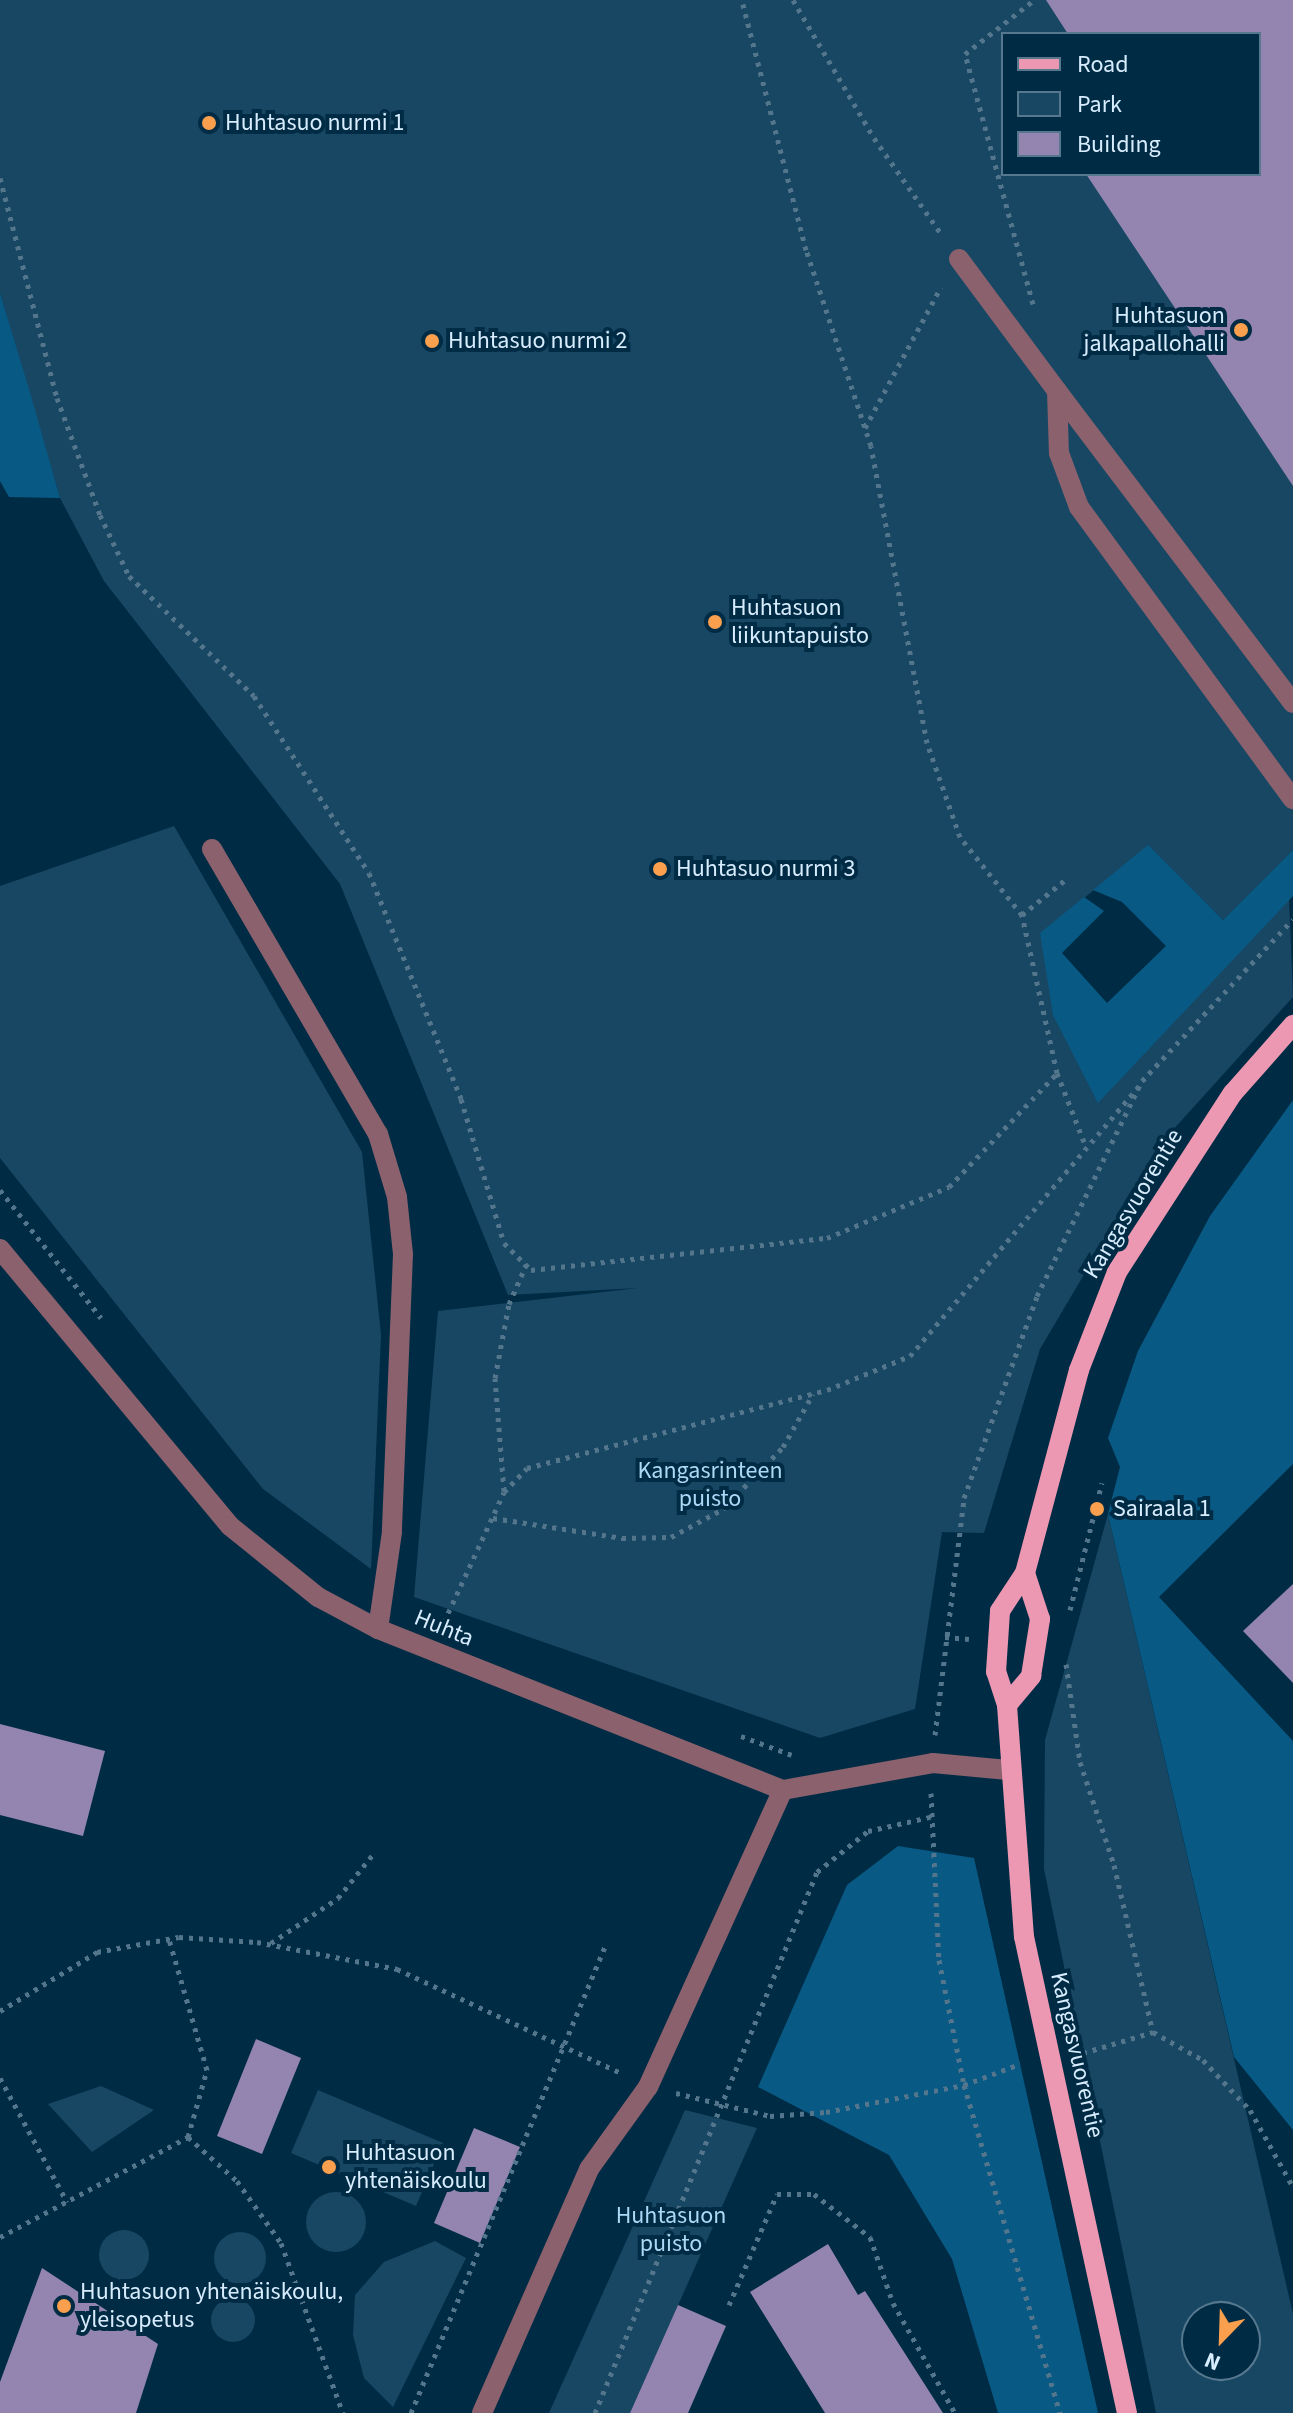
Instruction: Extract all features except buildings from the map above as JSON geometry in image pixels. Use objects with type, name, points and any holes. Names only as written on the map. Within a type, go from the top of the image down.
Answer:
[{"type":"main road","name":"Kangasvuorentie","points":[[1127,2413],[1024,1937],[1008,1770],[1007,1705],[996,1672],[1000,1611],[1025,1573],[1079,1370],[1117,1272],[1233,1093],[1293,1025]]},
{"type":"main road","points":[[1007,1705],[1031,1676],[1040,1619],[1025,1573]]},
{"type":"street","points":[[959,259],[1293,703]]},
{"type":"street","points":[[1057,391],[1059,453],[1079,507],[1290,789]]},
{"type":"street","points":[[212,849],[378,1134],[397,1197],[403,1254],[387,1600],[378,1629]]},
{"type":"street","name":"Huhta","points":[[0,1249],[230,1526],[318,1597],[378,1629],[783,1790]]},
{"type":"street","points":[[482,2413],[589,2169],[648,2087],[783,1790],[933,1763],[1008,1770]]},
{"type":"path","points":[[742,0],[806,250],[865,428],[927,743],[960,837],[1022,915],[1057,1073],[1084,1142]]},
{"type":"path","points":[[793,0],[874,138],[959,259],[865,428]]},
{"type":"path","points":[[1034,0],[965,54],[1036,315]]},
{"type":"path","points":[[0,178],[57,398],[123,563],[180,630],[254,696],[369,873],[461,1099],[504,1243],[526,1265],[591,1266],[827,1238],[892,1216],[949,1187],[1057,1073]]},
{"type":"path","points":[[1022,915],[1065,880]]},
{"type":"path","points":[[444,1623],[504,1492],[527,1468],[814,1393],[910,1356],[1084,1142],[1142,1081]]},
{"type":"path","points":[[0,1190],[107,1325]]},
{"type":"path","points":[[504,1492],[495,1378],[509,1304],[526,1265]]},
{"type":"path","points":[[493,1518],[622,1538],[671,1537],[723,1509],[756,1476],[814,1393]]},
{"type":"path","points":[[1068,1624],[1102,1483]]},
{"type":"path","points":[[387,1600],[458,1628]]},
{"type":"path","points":[[945,1637],[998,1642]]},
{"type":"path","points":[[1034,1647],[1064,1651],[1080,1762],[1126,1909],[1153,2032],[1232,2085],[1293,2187]]},
{"type":"path","points":[[732,1733],[789,1755],[804,1753]]},
{"type":"path","points":[[920,1735],[935,1733]]},
{"type":"path","points":[[595,2413],[817,1872],[868,1831],[930,1817]]},
{"type":"path","points":[[270,1944],[338,1898],[374,1853]]},
{"type":"path","points":[[0,2237],[188,2137],[207,2070],[169,1939]]},
{"type":"path","points":[[0,2011],[97,1952],[169,1939],[270,1944],[353,1958]]},
{"type":"path","points":[[411,2413],[606,1944]]},
{"type":"path","points":[[1083,2053],[1153,2032]]},
{"type":"path","points":[[0,2078],[67,2202]]},
{"type":"path","points":[[188,2137],[237,2181],[281,2243],[343,2413]]},
{"type":"path","points":[[729,2305],[777,2194],[814,2194],[870,2237],[893,2303],[955,2413]]},
{"type":"green space","name":"Huhtasuon liikuntapuisto","points":[[0,0],[1293,0],[1293,850],[1223,920],[1148,846],[1040,934],[1098,1102],[1289,899],[1293,997],[1163,1141],[1040,1349],[984,1533],[942,1532],[915,1709],[820,1738],[414,1597],[438,1311],[638,1288],[508,1295],[340,884],[104,581],[60,498],[0,293]]},
{"type":"green space","points":[[174,826],[362,1152],[381,1335],[371,1569],[263,1489],[0,1158],[0,886]]},
{"type":"green space","points":[[1108,1514],[1293,2314],[1293,2413],[1156,2413],[1044,1869],[1045,1740]]},
{"type":"green space","points":[[101,2086],[154,2110],[92,2152],[48,2104]]},
{"type":"green space","points":[[318,2090],[443,2143],[416,2206],[291,2153]]},
{"type":"green space","name":"Huhtasuon puisto","points":[[685,2110],[757,2128],[630,2413],[549,2413]]},
{"type":"green space","points":[[336,2192],[348,2194],[357,2201],[364,2210],[364,2234],[357,2243],[348,2250],[336,2252],[324,2250],[315,2243],[308,2234],[306,2222],[308,2210],[315,2201],[324,2194]]},
{"type":"green space","points":[[124,2230],[142,2237],[149,2255],[142,2273],[124,2280],[106,2273],[99,2255],[106,2237]]},
{"type":"green space","points":[[240,2232],[258,2240],[266,2258],[258,2276],[240,2284],[222,2276],[214,2258],[222,2240]]},
{"type":"green space","points":[[435,2241],[466,2258],[393,2407],[364,2378],[353,2335],[355,2295],[384,2262]]},
{"type":"green space","points":[[233,2298],[248,2305],[255,2320],[248,2335],[233,2342],[218,2335],[211,2320],[218,2305]]},
{"type":"shaded area","points":[[0,293],[60,498],[9,497],[0,481]]},
{"type":"shaded area","points":[[1148,845],[1223,920],[1293,850],[1293,896],[1098,1103],[1053,1015],[1040,933],[1084,897],[1104,911],[1062,953],[1107,1003],[1166,946],[1122,902],[1093,890]]},
{"type":"shaded area","points":[[1293,1100],[1293,1464],[1159,1597],[1293,1741],[1293,2130],[1234,2057],[1108,1514],[1120,1467],[1108,1438],[1138,1351],[1210,1216]]},
{"type":"shaded area","points":[[898,1846],[974,1858],[1098,2413],[998,2413],[952,2259],[889,2155],[758,2087],[847,1885]]},
{"type":"place","name":"Huhtasuo nurmi 1","points":[[209,123]]},
{"type":"place","name":"Huhtasuon jalkapallohalli","points":[[1241,330]]},
{"type":"place","name":"Huhtasuo nurmi 2","points":[[432,341]]},
{"type":"place","name":"Huhtasuon liikuntapuisto","points":[[715,622]]},
{"type":"place","name":"Huhtasuo nurmi 3","points":[[660,869]]},
{"type":"place","name":"Sairaala 1","points":[[1097,1509]]},
{"type":"place","name":"Huhtasuon yhtenäiskoulu","points":[[329,2167]]},
{"type":"place","name":"Huhtasuon yhtenäiskoulu, yleisopetus","points":[[64,2306]]},
{"type":"park label","name":"Kangasrinteen puisto","points":[[710,1485]]}]
